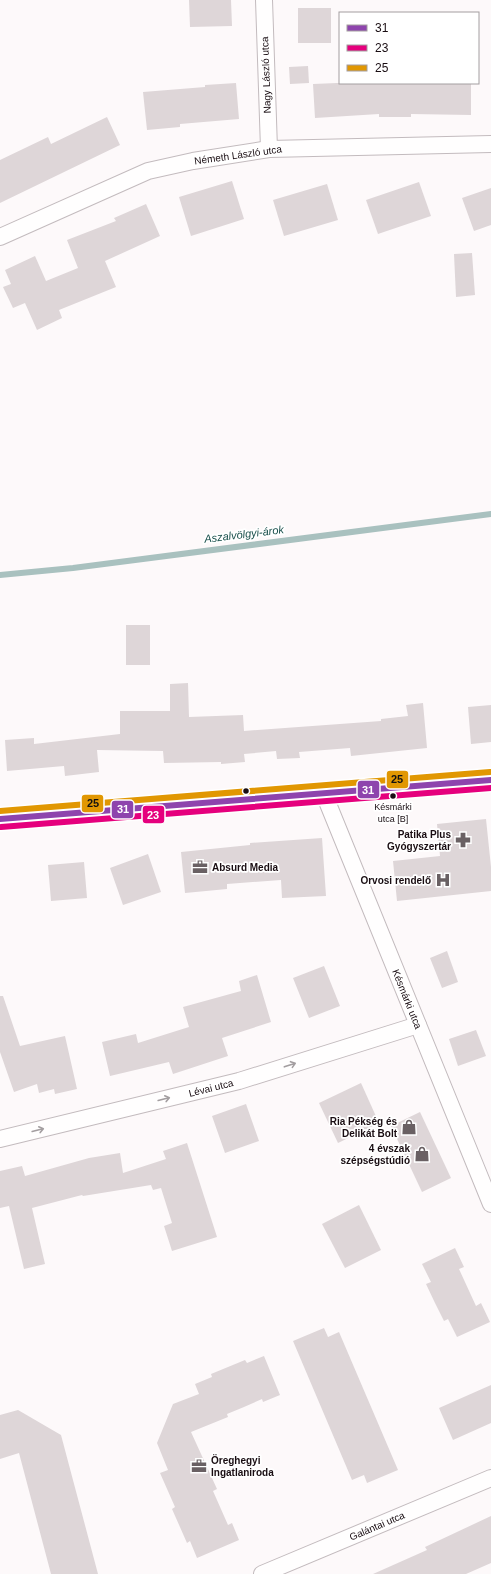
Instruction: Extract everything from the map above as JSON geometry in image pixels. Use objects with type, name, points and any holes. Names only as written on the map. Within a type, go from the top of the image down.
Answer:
[{"type":"street","name":"Nagy László utca","points":[[264,0],[269,150]]},
{"type":"street","name":"Németh László utca","points":[[0,237],[148,171],[193,161],[269,150],[491,144]]},
{"type":"street","points":[[0,819],[491,780]]},
{"type":"street","name":"Késmárki utca","points":[[324,794],[490,1197]]},
{"type":"street","name":"Lévai utca","points":[[0,1139],[239,1082],[418,1025]]},
{"type":"street","name":"Galántai utca","points":[[262,1574],[491,1478]]},
{"type":"building","points":[[189,0],[231,0],[232,26],[190,27]]},
{"type":"building","points":[[298,8],[331,8],[331,43],[298,43]]},
{"type":"building","points":[[308,66],[309,83],[290,84],[289,67]]},
{"type":"building","points":[[236,83],[239,119],[180,124],[180,127],[147,130],[143,92]]},
{"type":"building","points":[[313,84],[471,84],[471,115],[411,114],[411,117],[379,117],[379,114],[315,118]]},
{"type":"building","points":[[107,117],[120,145],[0,203],[0,160],[48,137],[51,144]]},
{"type":"building","points":[[232,181],[244,219],[191,236],[179,197]]},
{"type":"building","points":[[419,182],[431,216],[378,234],[366,200]]},
{"type":"building","points":[[327,184],[338,220],[284,236],[273,200]]},
{"type":"building","points":[[491,188],[491,225],[474,231],[462,198]]},
{"type":"building","points":[[146,204],[160,236],[105,261],[116,287],[59,310],[62,318],[37,330],[25,303],[13,308],[3,287],[11,284],[5,270],[35,256],[46,281],[78,268],[67,240],[116,221],[114,218]]},
{"type":"building","points":[[472,253],[475,295],[456,297],[454,254]]},
{"type":"building","points":[[126,625],[150,625],[150,665],[126,665]]},
{"type":"building","points":[[188,683],[189,717],[243,715],[244,731],[381,721],[381,719],[408,716],[406,705],[423,703],[427,748],[351,756],[350,748],[299,752],[300,758],[277,759],[276,751],[244,754],[245,762],[221,764],[221,762],[164,763],[163,751],[97,750],[99,772],[65,776],[64,766],[7,771],[5,740],[34,738],[34,744],[120,734],[120,711],[170,711],[170,684]]},
{"type":"building","points":[[491,705],[491,742],[471,744],[468,707]]},
{"type":"building","points":[[486,819],[491,867],[491,891],[397,901],[393,861],[440,856],[437,824]]},
{"type":"building","points":[[322,838],[326,896],[282,898],[281,880],[227,884],[227,889],[185,893],[181,852],[250,845],[250,843]]},
{"type":"building","points":[[148,854],[161,892],[123,905],[110,868]]},
{"type":"building","points":[[84,862],[87,898],[51,901],[48,865]]},
{"type":"building","points":[[447,951],[458,982],[442,988],[430,958]]},
{"type":"building","points":[[324,966],[340,1006],[309,1018],[293,978]]},
{"type":"building","points":[[257,975],[271,1022],[222,1038],[228,1056],[173,1074],[169,1062],[110,1076],[102,1042],[136,1034],[138,1043],[189,1027],[183,1007],[241,991],[239,981]]},
{"type":"building","points":[[0,996],[3,996],[20,1046],[65,1036],[77,1089],[55,1094],[54,1089],[39,1093],[37,1084],[14,1092],[0,1052]]},
{"type":"building","points":[[476,1030],[486,1056],[458,1066],[449,1039]]},
{"type":"building","points":[[361,1083],[379,1123],[338,1143],[319,1103]]},
{"type":"building","points":[[246,1104],[259,1141],[225,1153],[212,1116]]},
{"type":"building","points":[[420,1112],[451,1178],[422,1192],[391,1126]]},
{"type":"building","points":[[187,1143],[217,1237],[172,1251],[164,1226],[172,1223],[161,1188],[153,1190],[151,1185],[82,1195],[32,1208],[45,1264],[24,1269],[9,1206],[0,1208],[0,1171],[22,1166],[25,1176],[89,1158],[120,1153],[123,1173],[166,1159],[163,1151]]},
{"type":"building","points":[[359,1205],[381,1250],[345,1268],[322,1224]]},
{"type":"building","points":[[455,1248],[464,1267],[459,1269],[476,1306],[481,1303],[490,1322],[457,1337],[448,1319],[444,1321],[435,1303],[426,1284],[431,1282],[422,1264]]},
{"type":"building","points":[[324,1328],[328,1337],[339,1332],[398,1470],[367,1483],[364,1475],[352,1480],[293,1341]]},
{"type":"building","points":[[264,1356],[280,1395],[263,1402],[262,1399],[227,1414],[228,1417],[191,1432],[217,1489],[213,1491],[228,1525],[232,1523],[239,1540],[197,1558],[190,1541],[187,1543],[172,1509],[175,1507],[160,1473],[168,1470],[157,1443],[173,1404],[199,1394],[195,1384],[212,1377],[211,1374],[245,1360],[247,1363]]},
{"type":"building","points":[[491,1385],[491,1423],[453,1440],[439,1408]]},
{"type":"building","points":[[18,1410],[61,1435],[98,1574],[51,1574],[19,1453],[0,1459],[0,1415]]},
{"type":"building","points":[[491,1516],[491,1563],[466,1574],[373,1574],[427,1550],[425,1547]]},
{"type":"waterway","name":"Aszalvölgyi-árok","points":[[0,575],[73,568],[491,514]]},
{"type":"transit line","name":"25","points":[[0,811],[490,772]]},
{"type":"transit line","name":"31","points":[[0,819],[491,780]]},
{"type":"transit line","name":"23","points":[[1,827],[491,788]]},
{"type":"place","name":"Késmárki utca [B]","points":[[393,796]]},
{"type":"place","name":"Patika Plus Gyógyszertár","points":[[463,840]]},
{"type":"place","name":"Absurd Media","points":[[200,867]]},
{"type":"place","name":"Orvosi rendelő","points":[[443,880]]},
{"type":"place","name":"Ria Pékség és Delikát Bolt","points":[[409,1127]]},
{"type":"place","name":"4 évszak szépségstúdió","points":[[422,1154]]},
{"type":"place","name":"Öreghegyi Ingatlaniroda","points":[[199,1466]]}]
